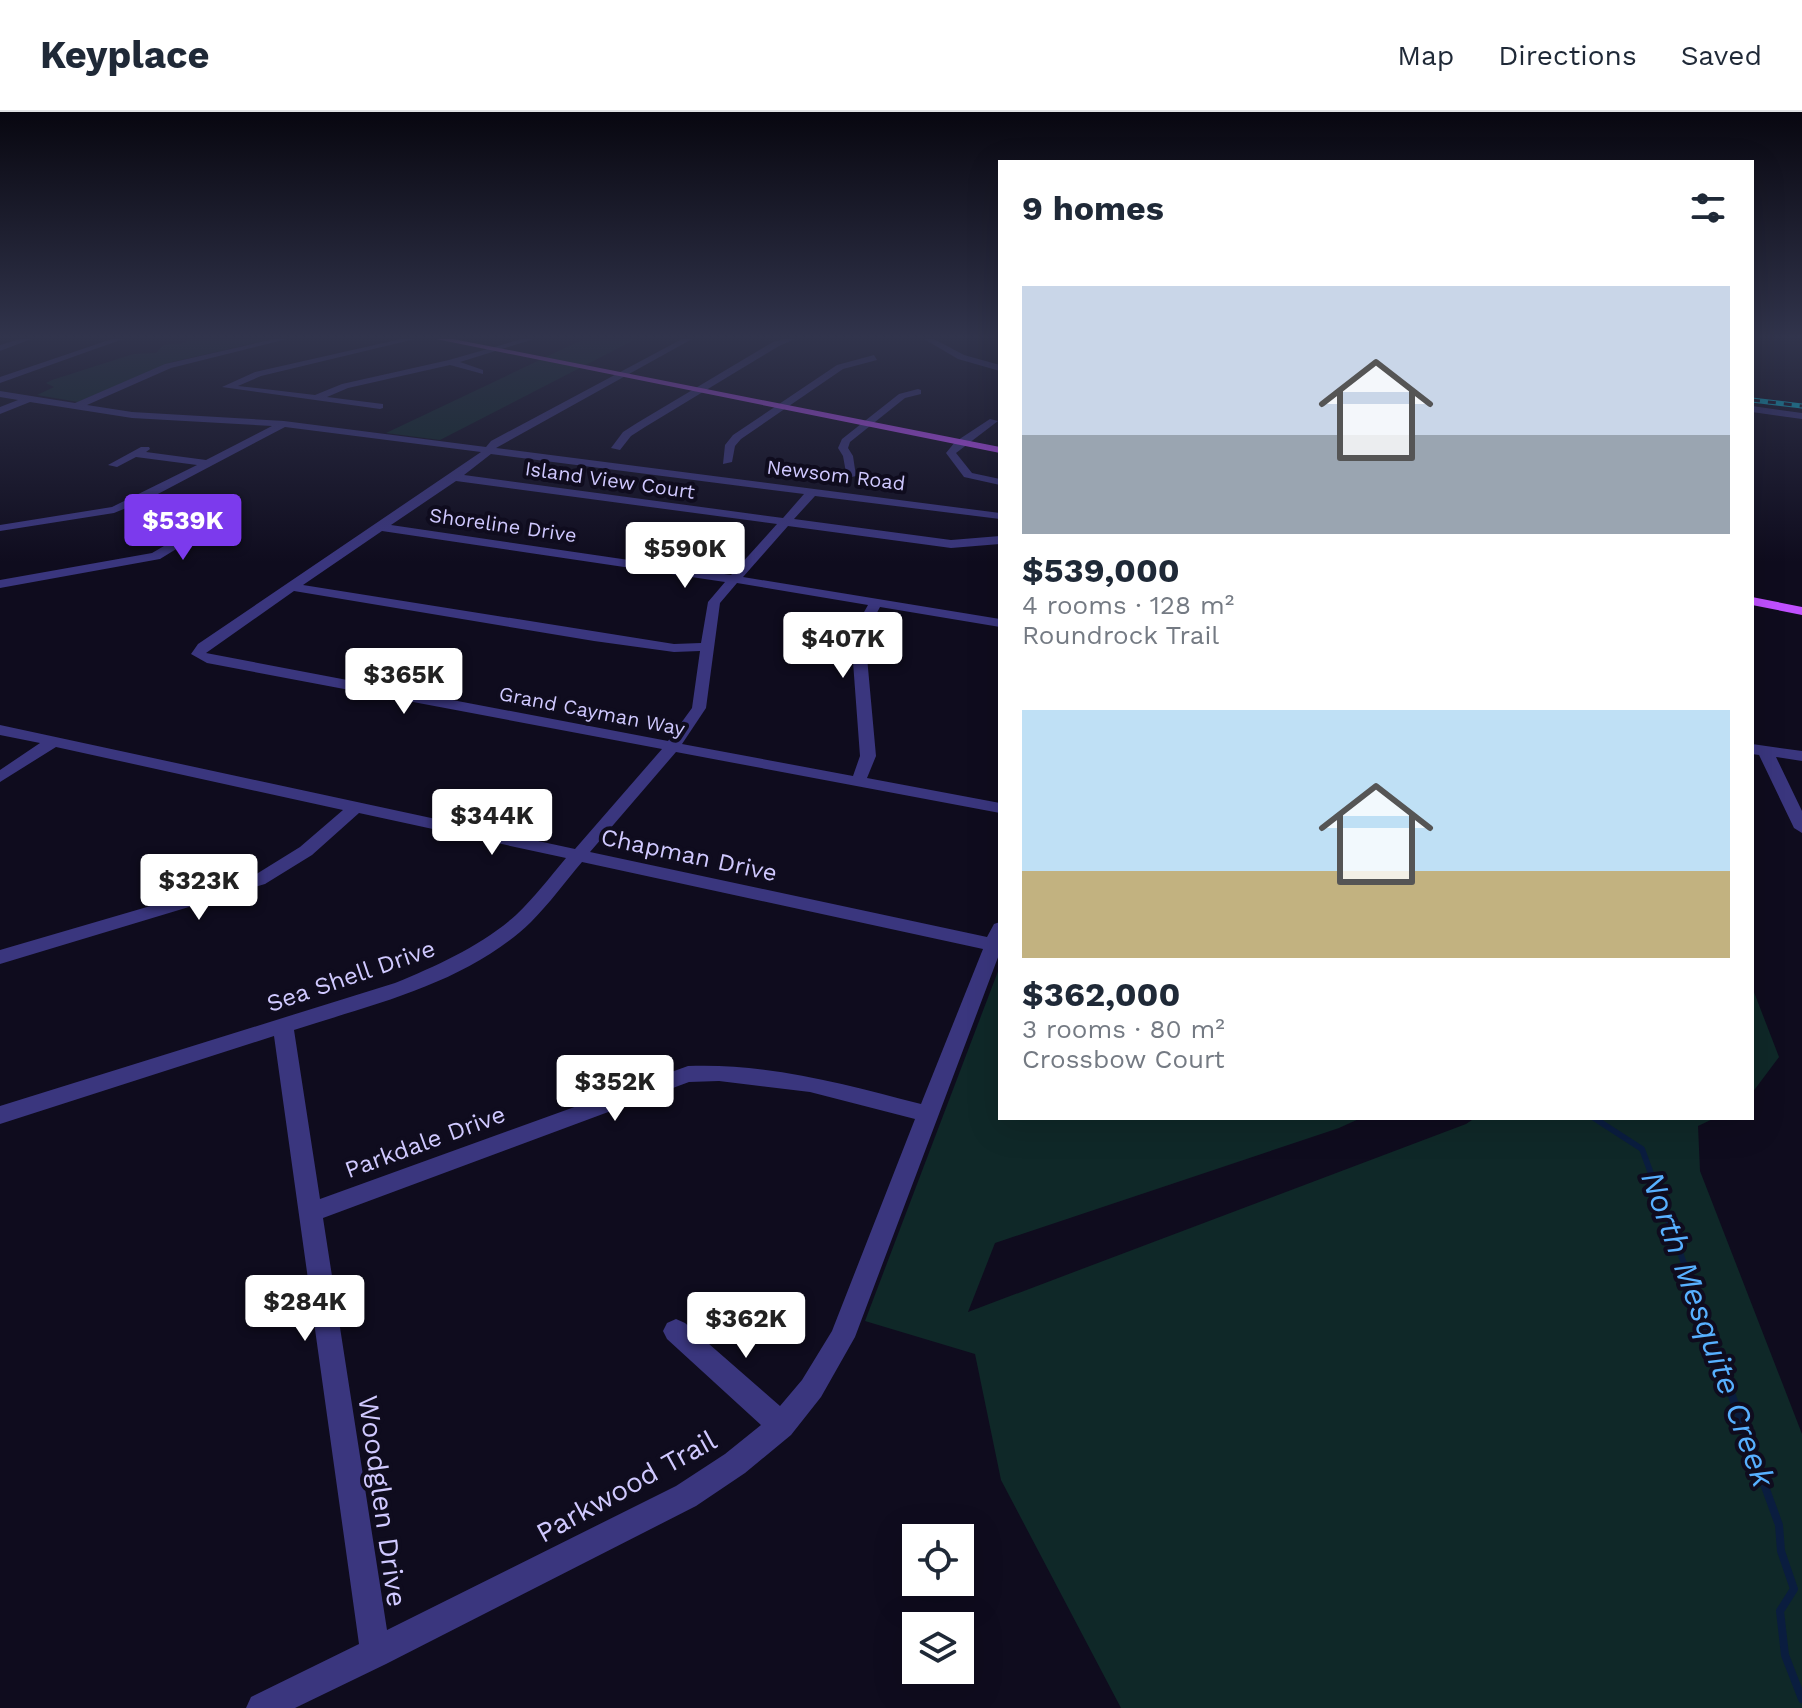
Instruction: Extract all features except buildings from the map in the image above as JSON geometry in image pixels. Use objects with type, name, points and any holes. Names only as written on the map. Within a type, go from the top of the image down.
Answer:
[{"type":"main road","points":[[840,413],[998,441]]},
{"type":"main road","points":[[873,420],[998,450]]},
{"type":"main road","points":[[1754,589],[1802,599]]},
{"type":"main road","points":[[1754,601],[1802,611]]},
{"type":"street","name":"Newsom Road","points":[[123,413],[284,424],[998,516]]},
{"type":"street","name":"Grand Cayman Way","points":[[549,413],[506,436],[487,450],[482,458],[203,647],[198,654],[223,662],[998,808]]},
{"type":"street","points":[[616,448],[627,434],[661,413]]},
{"type":"street","points":[[727,462],[731,441],[771,413]]},
{"type":"street","points":[[851,476],[843,445],[881,413]]},
{"type":"street","points":[[993,421],[976,436],[960,442],[951,453],[963,472],[975,478],[998,482]]},
{"type":"street","points":[[0,528],[114,510],[146,497],[284,424]]},
{"type":"street","points":[[113,465],[151,446]]},
{"type":"street","points":[[135,454],[209,464]]},
{"type":"street","name":"Island View Court","points":[[453,477],[951,544],[998,540]]},
{"type":"street","name":"Sea Shell Drive","points":[[0,1115],[402,988],[453,966],[498,939],[524,918],[672,747],[699,708],[711,607],[812,492]]},
{"type":"street","points":[[0,584],[156,556],[224,516],[218,508],[146,497]]},
{"type":"street","name":"Shoreline Drive","points":[[380,527],[733,579],[998,623]]},
{"type":"street","points":[[292,587],[594,637],[674,648],[705,647]]},
{"type":"street","points":[[858,782],[868,756],[858,635],[876,602]]},
{"type":"street","name":"Chapman Drive","points":[[0,730],[580,856],[996,936]]},
{"type":"street","points":[[0,777],[54,741]]},
{"type":"street","points":[[1758,750],[1802,756]]},
{"type":"street","points":[[1758,750],[1802,828]]},
{"type":"street","points":[[0,957],[259,880],[297,859],[356,807]]},
{"type":"street","name":"Parkwood Trail","points":[[262,1708],[686,1496],[736,1465],[782,1426],[824,1372],[842,1337],[996,936]]},
{"type":"street","name":"Woodglen Drive","points":[[283,1026],[375,1653]]},
{"type":"street","name":"Parkdale Drive","points":[[311,1212],[688,1074],[737,1072],[775,1077],[928,1114]]},
{"type":"street","points":[[676,1331],[782,1426]]},
{"type":"green space","points":[[427,413],[491,413],[440,440],[386,433]]},
{"type":"green space","points":[[998,971],[998,1120],[1357,1120],[995,1243],[968,1312],[1472,1120],[1711,1120],[1698,1126],[1700,1171],[1802,1434],[1802,1708],[1121,1708],[1001,1480],[975,1354],[865,1321]]},
{"type":"green space","points":[[1754,992],[1779,1057],[1754,1090]]},
{"type":"waterway","name":"North Mesquite Creek","points":[[1597,1120],[1642,1149],[1689,1277]]},
{"type":"waterway","name":"North Mesquite Creek","points":[[1688,1275],[1779,1525],[1781,1551],[1794,1589],[1780,1611],[1785,1655],[1802,1699]]}]
